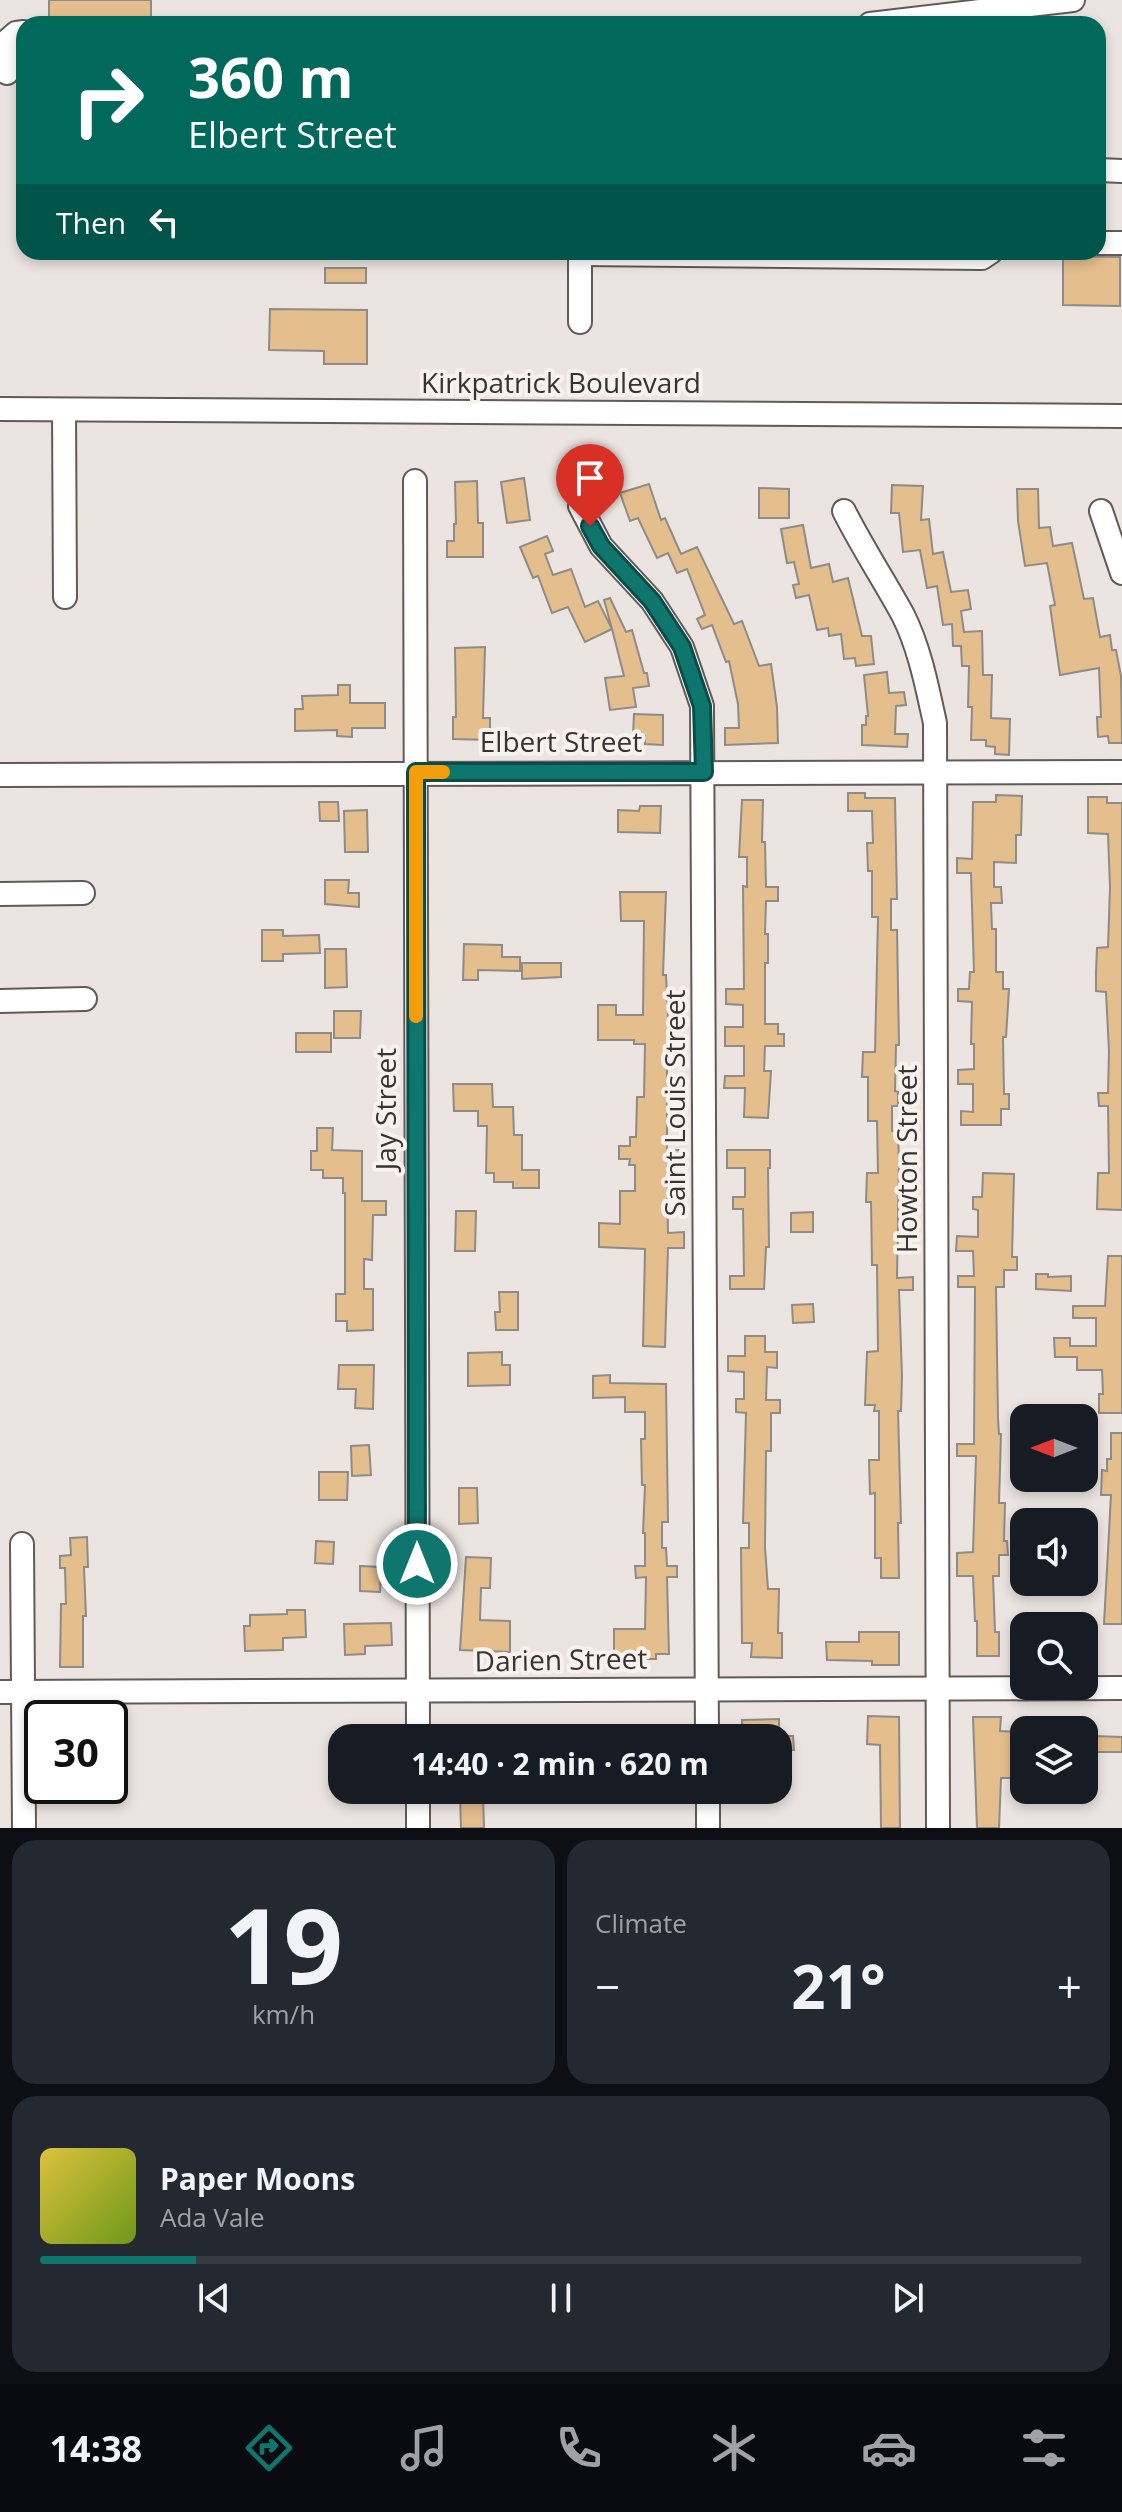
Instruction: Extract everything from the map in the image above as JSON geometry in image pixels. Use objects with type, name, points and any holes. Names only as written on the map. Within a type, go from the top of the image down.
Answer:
[{"type":"street","points":[[938,16],[1073,0]]},
{"type":"street","points":[[10,73],[8,40],[16,33]]},
{"type":"street","points":[[580,260],[580,322]]},
{"type":"street","name":"Kirkpatrick Boulevard","points":[[0,409],[1122,416]]},
{"type":"street","points":[[64,410],[65,597]]},
{"type":"street","name":"Jay Street","points":[[415,481],[418,1724]]},
{"type":"street","name":"Saint Louis Street","points":[[580,506],[601,546],[652,601],[682,647],[702,706],[707,1724]]},
{"type":"street","name":"Howton Street","points":[[844,511],[865,554],[904,617],[923,667],[935,723],[938,1828]]},
{"type":"street","points":[[1101,511],[1122,573]]},
{"type":"street","name":"Elbert Street","points":[[0,775],[1122,772]]},
{"type":"street","points":[[0,894],[83,893]]},
{"type":"street","points":[[0,1001],[85,999]]},
{"type":"street","points":[[22,1544],[24,1828]]},
{"type":"street","name":"Darien Street","points":[[0,1692],[1122,1688]]},
{"type":"street","points":[[418,1804],[418,1828]]},
{"type":"street","points":[[708,1804],[708,1828]]},
{"type":"building","points":[[49,0],[151,0],[151,16],[49,16]]},
{"type":"building","points":[[1120,257],[1120,306],[1063,305],[1063,260]]},
{"type":"building","points":[[325,268],[366,268],[366,283],[325,283]]},
{"type":"building","points":[[270,309],[367,310],[367,364],[324,364],[324,351],[269,350]]},
{"type":"building","points":[[524,478],[530,520],[507,523],[501,482]]},
{"type":"building","points":[[477,481],[478,523],[483,523],[483,557],[447,557],[447,541],[454,541],[456,524],[455,482]]},
{"type":"building","points":[[649,484],[661,520],[665,518],[681,554],[697,547],[734,624],[742,621],[759,666],[771,664],[778,743],[725,745],[725,728],[739,728],[738,704],[729,661],[726,662],[712,625],[702,629],[697,619],[705,615],[687,569],[677,573],[668,553],[657,558],[638,518],[630,521],[620,493]]},
{"type":"building","points":[[892,485],[923,486],[921,520],[929,519],[933,554],[943,552],[951,592],[968,590],[971,609],[961,611],[964,632],[982,631],[983,675],[992,675],[991,718],[1010,719],[1009,755],[995,754],[995,747],[986,746],[986,740],[971,740],[969,666],[962,666],[961,646],[953,646],[952,624],[943,625],[937,586],[927,588],[920,550],[903,552],[899,513],[891,513]]},
{"type":"building","points":[[759,488],[789,489],[789,518],[759,518]]},
{"type":"building","points":[[1017,489],[1038,489],[1039,528],[1050,527],[1053,546],[1072,543],[1084,599],[1093,598],[1100,637],[1110,635],[1112,650],[1116,650],[1121,676],[1122,743],[1109,743],[1108,736],[1098,737],[1097,717],[1101,717],[1099,668],[1060,675],[1050,606],[1055,605],[1047,563],[1025,566]]},
{"type":"building","points":[[803,525],[811,568],[829,564],[833,582],[848,578],[862,636],[871,636],[874,664],[856,666],[855,658],[844,659],[841,634],[829,636],[828,628],[817,630],[809,595],[796,598],[793,585],[799,584],[794,562],[787,563],[781,529]]},
{"type":"building","points":[[547,536],[553,551],[545,554],[553,575],[571,569],[585,607],[598,601],[612,629],[585,642],[568,607],[552,613],[538,576],[533,578],[520,547]]},
{"type":"building","points":[[610,598],[626,632],[632,630],[644,673],[647,673],[649,686],[633,688],[636,707],[610,710],[605,678],[624,676],[604,600]]},
{"type":"building","points":[[485,647],[483,718],[490,718],[490,740],[453,739],[453,717],[456,717],[455,648]]},
{"type":"building","points":[[887,672],[889,693],[904,692],[906,705],[896,706],[895,734],[908,734],[907,747],[862,745],[862,725],[866,725],[868,716],[864,675]]},
{"type":"building","points":[[338,685],[350,685],[350,703],[385,703],[385,728],[352,728],[352,737],[337,736],[337,730],[295,731],[295,709],[303,709],[302,696],[338,695]]},
{"type":"building","points":[[634,714],[663,715],[663,745],[645,744],[645,736],[633,735]]},
{"type":"building","points":[[848,793],[865,793],[865,798],[895,798],[897,899],[891,899],[891,930],[897,930],[899,1045],[896,1045],[895,1091],[898,1092],[898,1106],[892,1106],[892,1131],[898,1131],[899,1163],[897,1278],[913,1277],[913,1290],[899,1290],[902,1376],[901,1411],[898,1411],[899,1578],[881,1578],[881,1558],[875,1558],[875,1493],[870,1494],[869,1460],[879,1460],[879,1411],[874,1411],[875,1405],[865,1405],[867,1352],[878,1351],[877,1265],[872,1265],[871,1202],[866,1202],[867,1173],[878,1173],[877,1121],[868,1121],[868,1077],[862,1077],[863,1052],[875,1052],[878,917],[872,917],[872,871],[868,871],[867,843],[873,843],[872,811],[848,811]]},
{"type":"building","points":[[996,795],[1022,796],[1021,835],[1016,835],[1016,863],[994,862],[994,887],[1001,887],[1002,903],[991,903],[992,929],[996,929],[996,972],[1003,972],[1003,989],[1009,989],[1006,1037],[1003,1037],[1004,1094],[1009,1094],[1009,1109],[1001,1109],[1001,1125],[961,1125],[961,1111],[973,1112],[973,1084],[958,1084],[958,1070],[974,1069],[974,1044],[971,1044],[972,1002],[958,1001],[958,989],[969,989],[970,972],[974,972],[971,873],[957,873],[957,858],[972,859],[973,802],[996,802]]},
{"type":"building","points":[[1088,797],[1107,797],[1107,803],[1122,803],[1122,1210],[1097,1209],[1098,1173],[1109,1173],[1108,1106],[1099,1106],[1098,1093],[1108,1093],[1109,1051],[1106,992],[1096,991],[1096,972],[1097,948],[1108,947],[1110,887],[1108,834],[1088,833]]},
{"type":"building","points":[[742,800],[763,800],[762,842],[765,842],[766,887],[778,887],[778,901],[766,901],[768,963],[765,963],[765,1024],[778,1024],[778,1034],[784,1034],[784,1046],[765,1046],[764,1071],[771,1071],[768,1118],[744,1117],[745,1088],[724,1088],[725,1076],[744,1076],[744,1046],[725,1046],[725,1027],[743,1027],[743,1005],[726,1004],[726,989],[744,989],[743,886],[747,887],[747,857],[739,857]]},
{"type":"building","points":[[319,802],[338,802],[339,821],[320,821]]},
{"type":"building","points":[[640,806],[661,806],[660,833],[618,832],[618,810],[639,811]]},
{"type":"building","points":[[367,810],[368,852],[345,852],[344,811]]},
{"type":"building","points":[[325,880],[349,880],[348,893],[359,893],[359,907],[325,904]]},
{"type":"building","points":[[620,892],[666,892],[663,975],[666,975],[669,1043],[667,1150],[685,1150],[685,1166],[667,1166],[668,1233],[684,1232],[684,1248],[668,1248],[665,1347],[643,1346],[645,1249],[599,1247],[599,1223],[620,1224],[620,1191],[635,1191],[635,1165],[629,1165],[630,1159],[619,1159],[619,1146],[630,1146],[630,1137],[636,1137],[637,1097],[644,1097],[645,1044],[634,1044],[634,1040],[598,1040],[598,1005],[616,1005],[616,1015],[643,1015],[644,921],[621,921]]},
{"type":"building","points":[[262,930],[283,930],[283,936],[319,935],[320,953],[283,954],[283,961],[262,961]]},
{"type":"building","points":[[464,944],[502,945],[502,957],[520,957],[520,971],[478,970],[478,980],[463,980]]},
{"type":"building","points":[[325,949],[346,949],[347,987],[325,988]]},
{"type":"building","points":[[522,963],[561,963],[561,977],[522,979]]},
{"type":"building","points":[[334,1011],[361,1011],[360,1038],[334,1038]]},
{"type":"building","points":[[296,1033],[331,1033],[331,1052],[296,1052]]},
{"type":"building","points":[[453,1084],[492,1084],[493,1107],[513,1107],[514,1135],[522,1135],[522,1170],[539,1170],[539,1188],[513,1188],[513,1182],[494,1182],[494,1173],[486,1173],[487,1126],[478,1126],[478,1111],[454,1111]]},
{"type":"building","points":[[317,1128],[333,1128],[332,1150],[362,1151],[362,1201],[386,1201],[386,1215],[373,1215],[372,1260],[364,1259],[364,1289],[373,1289],[373,1330],[347,1331],[347,1321],[336,1321],[336,1294],[345,1294],[345,1193],[343,1178],[323,1178],[323,1170],[311,1170],[311,1151],[317,1151]]},
{"type":"building","points":[[727,1150],[770,1150],[769,1247],[766,1247],[764,1289],[730,1289],[730,1276],[744,1276],[743,1209],[733,1209],[733,1197],[745,1197],[745,1168],[727,1168]]},
{"type":"building","points":[[983,1173],[1014,1174],[1012,1257],[1017,1257],[1017,1270],[1004,1270],[1004,1287],[996,1287],[998,1418],[1001,1434],[999,1503],[1005,1503],[1004,1541],[1007,1541],[1008,1555],[999,1555],[999,1576],[993,1576],[999,1656],[977,1656],[973,1576],[957,1576],[957,1553],[973,1552],[976,1456],[957,1456],[957,1444],[974,1444],[975,1287],[958,1287],[958,1276],[974,1276],[973,1251],[956,1251],[957,1236],[978,1237],[978,1210],[973,1209],[973,1197],[982,1197]]},
{"type":"building","points":[[456,1211],[476,1211],[475,1251],[455,1251]]},
{"type":"building","points":[[813,1212],[813,1232],[791,1232],[791,1213]]},
{"type":"building","points":[[1108,1256],[1122,1256],[1122,1413],[1099,1413],[1099,1394],[1103,1394],[1102,1370],[1077,1370],[1077,1357],[1055,1357],[1054,1338],[1070,1338],[1070,1346],[1096,1346],[1096,1318],[1073,1318],[1073,1306],[1105,1306]]},
{"type":"building","points":[[1036,1274],[1071,1276],[1071,1291],[1036,1289]]},
{"type":"building","points":[[499,1292],[518,1292],[518,1330],[496,1330],[495,1312],[500,1312]]},
{"type":"building","points":[[813,1304],[814,1322],[793,1323],[792,1305]]},
{"type":"building","points":[[745,1336],[765,1336],[765,1352],[777,1352],[777,1368],[767,1367],[766,1400],[780,1400],[780,1413],[771,1413],[771,1451],[766,1451],[765,1547],[768,1589],[779,1589],[778,1633],[782,1633],[782,1658],[751,1657],[752,1643],[742,1643],[741,1548],[749,1548],[749,1523],[743,1523],[746,1413],[736,1412],[736,1399],[744,1399],[744,1372],[728,1371],[728,1356],[745,1356]]},
{"type":"building","points":[[502,1352],[502,1365],[510,1365],[510,1385],[468,1386],[468,1353]]},
{"type":"building","points":[[339,1365],[374,1365],[373,1409],[355,1408],[356,1389],[338,1389]]},
{"type":"building","points":[[610,1375],[610,1383],[666,1384],[668,1522],[662,1522],[662,1548],[666,1548],[667,1566],[677,1566],[677,1577],[667,1577],[669,1654],[656,1654],[656,1659],[614,1655],[614,1629],[645,1629],[646,1577],[636,1578],[635,1566],[645,1566],[645,1485],[642,1485],[641,1439],[645,1439],[645,1412],[625,1412],[625,1397],[593,1398],[593,1376]]},
{"type":"building","points":[[1111,1433],[1122,1433],[1122,1624],[1104,1624],[1111,1495],[1101,1495],[1102,1470],[1107,1471],[1107,1459],[1111,1459]]},
{"type":"building","points":[[369,1445],[371,1475],[352,1476],[351,1446]]},
{"type":"building","points":[[319,1472],[348,1472],[347,1500],[319,1500]]},
{"type":"building","points":[[459,1488],[477,1488],[478,1523],[459,1524]]},
{"type":"building","points":[[87,1537],[83,1667],[60,1667],[61,1604],[66,1604],[65,1568],[60,1568],[60,1556],[71,1555],[70,1538]]},
{"type":"building","points":[[316,1541],[334,1542],[333,1564],[315,1563]]},
{"type":"building","points":[[466,1557],[491,1558],[490,1588],[481,1588],[480,1620],[510,1621],[510,1652],[460,1650]]},
{"type":"building","points":[[360,1566],[381,1567],[380,1592],[360,1591]]},
{"type":"building","points":[[287,1610],[305,1610],[306,1637],[283,1638],[283,1650],[245,1651],[244,1626],[250,1626],[250,1615],[287,1614]]},
{"type":"building","points":[[391,1623],[392,1645],[365,1646],[365,1654],[345,1655],[344,1624]]},
{"type":"building","points":[[859,1632],[899,1632],[899,1665],[827,1660],[826,1642],[859,1642]]},
{"type":"building","points":[[868,1716],[899,1717],[900,1828],[881,1828],[880,1745],[867,1744]]},
{"type":"building","points":[[973,1717],[1001,1717],[1000,1731],[1010,1732],[1010,1778],[1001,1778],[999,1828],[977,1828]]},
{"type":"building","points":[[779,1719],[779,1724],[742,1724],[742,1720]]},
{"type":"building","points":[[1098,1736],[1122,1737],[1122,1752],[1098,1752]]},
{"type":"building","points":[[460,1804],[483,1804],[484,1828],[461,1828]]},
{"type":"slow traffic","points":[[416,1016],[416,772],[443,772]]},
{"type":"route","points":[[417,1564],[416,772],[704,772],[702,706],[682,647],[652,601],[601,546],[590,526]]}]
